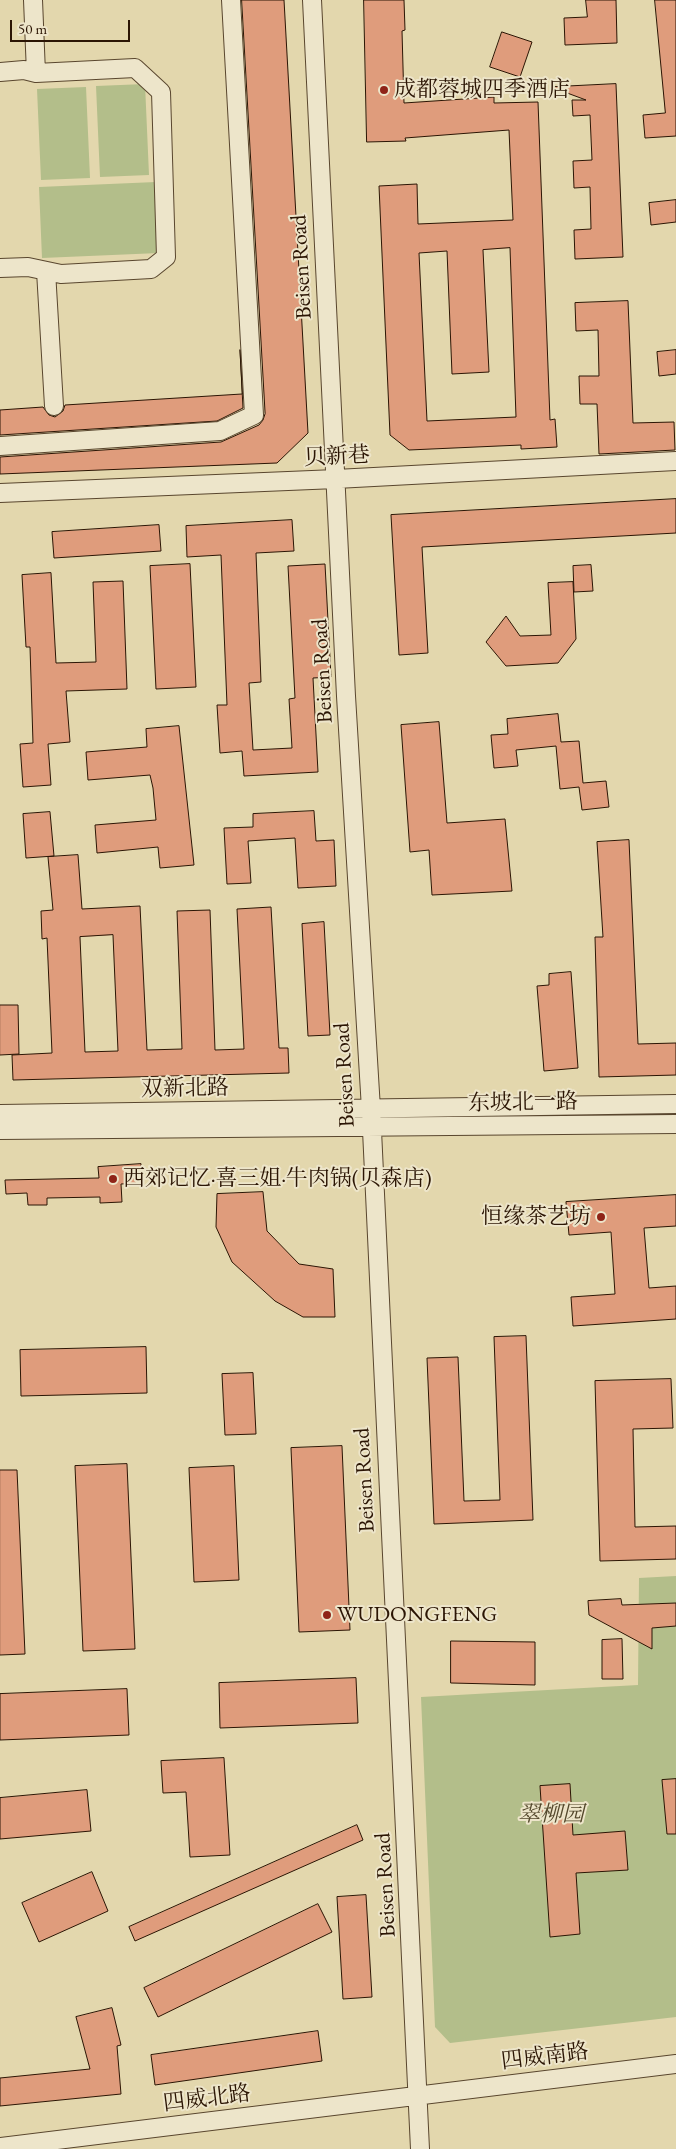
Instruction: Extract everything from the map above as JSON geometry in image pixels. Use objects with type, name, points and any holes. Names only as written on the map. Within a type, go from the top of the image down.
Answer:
[{"type":"street","points":[[33,0],[36,73]]},
{"type":"street","points":[[0,446],[220,431],[254,415],[231,0]]},
{"type":"street","name":"Beisen Road","points":[[312,0],[370,1118],[419,2095],[420,2149]]},
{"type":"street","points":[[0,72],[24,70],[36,73],[135,68],[161,92],[166,257],[152,269],[61,274],[28,267],[0,268]]},
{"type":"street","points":[[46,271],[54,406]]},
{"type":"street","name":"贝新巷","points":[[0,493],[676,462]]},
{"type":"street","points":[[370,1118],[676,1104]]},
{"type":"street","name":"双新北路","points":[[0,1114],[370,1118]]},
{"type":"street","name":"双新北路","points":[[0,1130],[370,1118]]},
{"type":"street","name":"东坡北一路","points":[[370,1118],[676,1124]]},
{"type":"street","name":"四威南路","points":[[419,2095],[676,2064]]},
{"type":"street","name":"四威北路","points":[[0,2147],[419,2095]]},
{"type":"green space","points":[[145,84],[149,175],[100,177],[96,86]]},
{"type":"green space","points":[[86,87],[90,178],[41,180],[37,89]]},
{"type":"green space","points":[[156,182],[159,253],[42,258],[39,187]]},
{"type":"green space","name":"翠柳园","points":[[676,1576],[676,2017],[450,2043],[435,2027],[421,1697],[638,1685],[639,1578]]},
{"type":"building","points":[[242,0],[284,0],[308,433],[277,463],[0,474],[0,457],[221,442],[259,425],[263,420],[265,414]]},
{"type":"building","points":[[364,0],[404,0],[405,30],[402,31],[404,103],[494,97],[494,103],[538,102],[550,420],[555,419],[557,447],[521,449],[521,445],[409,450],[390,435],[379,186],[417,184],[418,224],[513,220],[509,130],[405,138],[406,141],[367,142]],"holes":[[[510,248],[516,417],[427,421],[419,253],[447,251],[452,374],[489,372],[483,250]]]},
{"type":"building","points":[[586,0],[616,0],[617,43],[565,45],[564,18],[587,17]]},
{"type":"building","points":[[655,0],[676,0],[676,136],[645,138],[643,115],[665,113]]},
{"type":"building","points":[[502,32],[532,42],[520,77],[490,67]]},
{"type":"building","points":[[616,84],[623,257],[575,259],[574,230],[591,229],[590,187],[574,188],[573,161],[592,160],[590,115],[573,116],[572,100],[586,100],[551,87]]},
{"type":"building","points":[[676,200],[676,222],[651,225],[649,203]]},
{"type":"building","points":[[628,301],[633,423],[674,422],[675,450],[599,454],[597,404],[580,404],[579,376],[599,376],[598,330],[576,331],[575,303]]},
{"type":"building","points":[[240,350],[243,408],[217,421],[0,435],[0,410],[43,407],[49,415],[55,417],[63,411],[65,405],[242,394]]},
{"type":"building","points":[[676,350],[676,374],[659,376],[657,352]]},
{"type":"building","points":[[676,499],[676,533],[422,547],[428,653],[399,655],[391,515]]},
{"type":"building","points":[[292,520],[294,551],[256,553],[261,682],[249,683],[253,750],[292,748],[289,699],[295,698],[288,566],[325,564],[331,677],[313,678],[318,772],[244,776],[242,751],[220,753],[217,705],[227,705],[221,555],[187,557],[186,526]]},
{"type":"building","points":[[159,525],[161,551],[54,558],[52,532]]},
{"type":"building","points":[[190,564],[196,687],[156,689],[150,566]]},
{"type":"building","points":[[591,565],[593,591],[574,592],[573,566]]},
{"type":"building","points":[[51,573],[56,663],[96,662],[93,582],[123,581],[127,689],[66,691],[70,742],[48,744],[51,785],[23,787],[20,744],[33,743],[30,647],[26,647],[22,575]]},
{"type":"building","points":[[573,582],[576,639],[558,663],[506,666],[486,642],[506,616],[520,636],[551,635],[548,583]]},
{"type":"building","points":[[558,714],[561,742],[579,741],[583,783],[606,781],[609,807],[582,810],[579,787],[560,789],[556,746],[516,750],[518,766],[494,768],[491,735],[508,734],[507,719]]},
{"type":"building","points":[[439,722],[447,823],[505,819],[512,891],[432,895],[429,850],[410,852],[401,725]]},
{"type":"building","points":[[179,726],[194,865],[160,868],[158,847],[97,853],[95,825],[156,820],[153,788],[150,775],[88,780],[86,752],[147,747],[146,729]]},
{"type":"building","points":[[314,811],[316,841],[334,840],[336,886],[298,888],[295,838],[248,841],[251,883],[227,884],[224,828],[253,827],[253,814]]},
{"type":"building","points":[[50,812],[54,856],[26,858],[23,814]]},
{"type":"building","points":[[629,840],[638,1044],[676,1043],[676,1075],[599,1077],[595,937],[603,937],[597,842]]},
{"type":"building","points":[[78,855],[82,909],[140,906],[147,1050],[182,1049],[177,911],[210,910],[215,1050],[244,1049],[237,909],[271,907],[279,1048],[288,1048],[289,1073],[13,1080],[12,1055],[52,1053],[47,938],[42,939],[41,911],[53,910],[48,857]],"holes":[[[113,935],[118,1051],[85,1052],[80,937]]]},
{"type":"building","points":[[324,922],[330,1035],[308,1036],[302,924]]},
{"type":"building","points":[[571,972],[578,1068],[544,1071],[537,986],[549,985],[549,974]]},
{"type":"building","points":[[0,1005],[18,1005],[19,1054],[0,1055]]},
{"type":"building","points":[[141,1164],[142,1183],[121,1184],[122,1202],[100,1203],[100,1197],[47,1198],[47,1205],[28,1205],[27,1193],[6,1194],[5,1180],[99,1178],[98,1167]]},
{"type":"building","points":[[263,1192],[267,1231],[299,1264],[333,1269],[335,1317],[303,1317],[275,1301],[232,1262],[216,1227],[217,1194]]},
{"type":"building","points":[[676,1195],[676,1226],[644,1228],[649,1288],[676,1286],[676,1319],[573,1326],[571,1297],[615,1294],[611,1232],[569,1235],[566,1202]]},
{"type":"building","points":[[526,1336],[533,1520],[434,1524],[427,1358],[458,1357],[464,1501],[500,1500],[494,1337]]},
{"type":"building","points":[[146,1347],[147,1393],[21,1396],[20,1350]]},
{"type":"building","points":[[253,1373],[256,1434],[225,1435],[222,1374]]},
{"type":"building","points":[[671,1379],[673,1428],[633,1429],[635,1527],[676,1526],[676,1559],[600,1561],[595,1381]]},
{"type":"building","points":[[342,1446],[350,1630],[299,1632],[291,1448]]},
{"type":"building","points":[[127,1464],[135,1649],[83,1651],[75,1466]]},
{"type":"building","points":[[234,1466],[239,1580],[194,1582],[189,1468]]},
{"type":"building","points":[[0,1470],[17,1470],[25,1654],[0,1655]]},
{"type":"building","points":[[621,1599],[622,1605],[676,1603],[676,1626],[652,1628],[652,1649],[589,1615],[588,1601]]},
{"type":"building","points":[[622,1639],[623,1679],[602,1679],[602,1640]]},
{"type":"building","points":[[451,1641],[535,1642],[535,1685],[451,1683]]},
{"type":"building","points":[[356,1678],[358,1723],[220,1728],[219,1683]]},
{"type":"building","points":[[127,1689],[129,1735],[0,1740],[0,1694]]},
{"type":"building","points":[[224,1758],[230,1855],[190,1857],[186,1792],[163,1793],[161,1761]]},
{"type":"building","points":[[676,1779],[676,1834],[667,1834],[662,1780]]},
{"type":"building","points":[[570,1784],[573,1835],[625,1831],[628,1870],[576,1873],[580,1934],[550,1937],[540,1786]]},
{"type":"building","points":[[87,1790],[91,1831],[0,1839],[0,1798]]},
{"type":"building","points":[[357,1825],[363,1840],[135,1941],[129,1927]]},
{"type":"building","points":[[92,1872],[108,1911],[39,1942],[22,1903]]},
{"type":"building","points":[[366,1895],[372,1997],[343,1999],[337,1897]]},
{"type":"building","points":[[318,1904],[332,1932],[158,2017],[144,1988]]},
{"type":"building","points":[[112,2008],[121,2045],[117,2046],[121,2094],[0,2106],[0,2078],[90,2069],[76,2017]]},
{"type":"building","points":[[318,2031],[322,2061],[155,2085],[151,2055]]},
{"type":"place","name":"成都蓉城四季酒店","points":[[384,90]]},
{"type":"place","name":"西郊记忆·喜三姐·牛肉锅(贝森店)","points":[[113,1179]]},
{"type":"place","name":"恒缘茶艺坊","points":[[601,1217]]},
{"type":"place","name":"WUDONGFENG","points":[[327,1615]]}]
